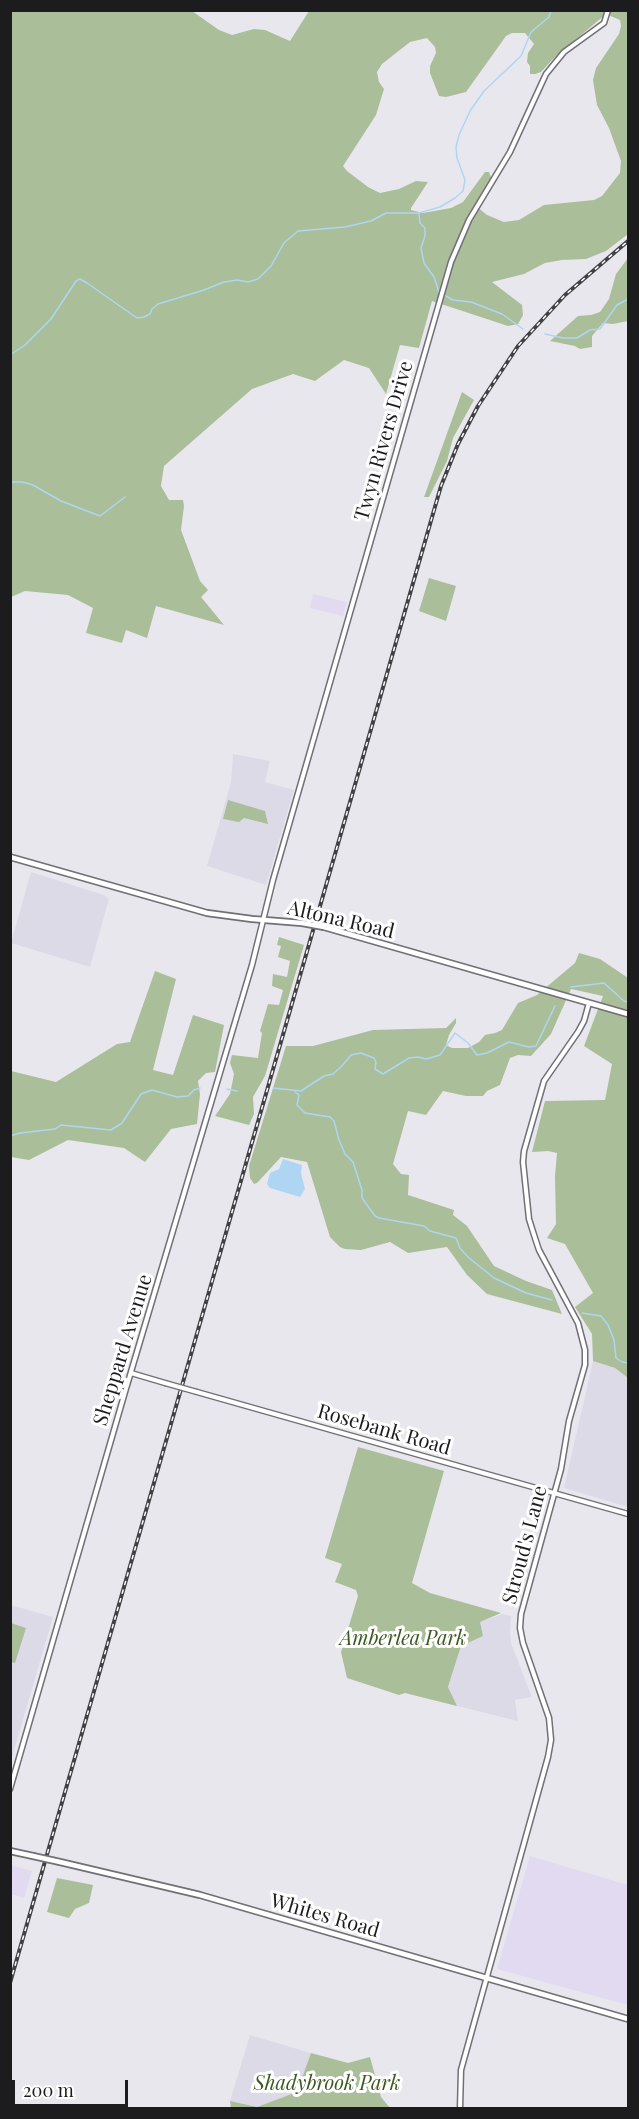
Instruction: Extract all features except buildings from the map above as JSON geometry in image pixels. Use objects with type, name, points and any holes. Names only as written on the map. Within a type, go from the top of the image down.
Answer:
[{"type":"main road","name":"Altona Road","points":[[10,858],[207,913],[324,927],[628,1014]]},
{"type":"main road","name":"Whites Road","points":[[10,1851],[200,1895],[628,2019]]},
{"type":"street","name":"Twyn Rivers Drive","points":[[263,919],[451,262],[465,229],[510,152],[550,67],[564,52],[604,23],[608,10]]},
{"type":"street","name":"Sheppard Avenue","points":[[10,1789],[246,984],[263,919]]},
{"type":"street","name":"Stroud's Lane","points":[[460,2109],[461,2070],[551,1740],[549,1718],[523,1643],[520,1628],[521,1614],[555,1493],[569,1421],[585,1365],[585,1350],[578,1323],[539,1250],[535,1238],[529,1219],[523,1162],[544,1081],[578,1032],[589,1003]]},
{"type":"street","name":"Rosebank Road","points":[[131,1373],[628,1514]]},
{"type":"shaded area","points":[[313,594],[347,602],[343,616],[310,608]]},
{"type":"shaded area","points":[[233,754],[270,761],[265,782],[294,790],[266,885],[207,866],[231,782]]},
{"type":"shaded area","points":[[31,872],[104,895],[109,899],[90,967],[11,943]]},
{"type":"shaded area","points":[[593,1361],[615,1368],[628,1378],[628,1507],[564,1488]]},
{"type":"shaded area","points":[[11,1605],[53,1617],[11,1761]]},
{"type":"shaded area","points":[[503,1614],[511,1616],[511,1643],[532,1697],[515,1700],[518,1721],[457,1706],[448,1687],[461,1646],[480,1622]]},
{"type":"shaded area","points":[[530,1856],[628,1885],[628,2005],[497,1969]]},
{"type":"shaded area","points":[[10,1865],[32,1871],[24,1898],[11,1894]]},
{"type":"shaded area","points":[[250,2035],[311,2053],[298,2092],[257,2107],[230,2101]]},
{"type":"green space","points":[[11,11],[192,11],[219,30],[232,35],[254,29],[265,30],[290,41],[309,11],[628,11],[628,234],[606,251],[586,259],[545,263],[524,274],[492,282],[522,305],[523,315],[518,324],[508,326],[432,301],[419,348],[400,345],[386,394],[369,368],[344,360],[315,381],[293,374],[252,389],[164,466],[161,486],[169,500],[183,500],[181,530],[200,581],[208,590],[201,597],[224,625],[156,606],[147,638],[126,630],[122,643],[86,633],[93,608],[68,595],[25,591],[11,597]],"holes":[[[606,14],[620,20],[619,34],[596,68],[593,80],[597,105],[609,128],[621,161],[620,173],[602,196],[594,200],[544,205],[519,220],[504,222],[487,215],[476,206],[492,180],[489,172],[485,172],[463,202],[451,208],[423,213],[411,210],[411,208],[428,182],[416,181],[399,189],[380,193],[368,187],[343,166],[376,115],[384,89],[379,82],[377,72],[382,64],[410,42],[427,38],[435,47],[436,53],[430,66],[430,73],[439,96],[446,97],[466,92],[506,36],[512,33],[525,33],[534,44],[528,53],[527,62],[530,66],[530,74],[535,74],[541,72],[555,57]]]},
{"type":"green space","points":[[628,258],[628,321],[603,323],[592,336],[592,347],[580,349],[550,341],[578,316],[600,312],[609,299],[616,274]]},
{"type":"green space","points":[[462,392],[474,400],[453,438],[447,461],[429,497],[424,497]]},
{"type":"green space","points":[[429,578],[456,586],[446,621],[419,611]]},
{"type":"green space","points":[[228,800],[265,811],[268,824],[244,818],[239,822],[223,819]]},
{"type":"green space","points":[[279,937],[304,945],[265,1076],[253,1097],[254,1114],[249,1125],[215,1116],[230,1094],[234,1074],[230,1063],[232,1055],[258,1058],[262,1033],[260,1031],[268,1004],[279,1005],[283,990],[272,986],[273,974],[287,977],[290,961],[278,957],[281,946],[277,945]]},
{"type":"green space","points":[[579,953],[600,959],[628,978],[628,1378],[615,1368],[593,1361],[592,1334],[575,1307],[593,1293],[565,1244],[547,1238],[556,1224],[557,1153],[532,1152],[545,1101],[605,1100],[612,1064],[584,1046],[603,996],[571,989],[551,1034],[531,1056],[518,1055],[510,1058],[500,1085],[487,1091],[483,1096],[466,1096],[443,1091],[426,1115],[408,1111],[393,1164],[401,1174],[409,1175],[408,1195],[454,1210],[453,1215],[467,1226],[494,1266],[552,1290],[562,1314],[487,1294],[467,1275],[447,1247],[408,1253],[390,1242],[361,1250],[340,1247],[330,1237],[307,1162],[281,1157],[257,1183],[254,1184],[250,1178],[249,1166],[286,1046],[313,1046],[373,1030],[446,1028],[456,1018],[446,1045],[452,1048],[468,1048],[479,1042],[485,1035],[502,1030],[518,1003],[537,995],[575,963]]},
{"type":"green space","points":[[155,971],[176,979],[153,1070],[173,1075],[193,1015],[224,1025],[215,1072],[206,1073],[198,1081],[200,1094],[197,1124],[171,1129],[145,1162],[124,1148],[68,1140],[29,1160],[11,1157],[11,1071],[56,1082],[117,1044],[130,1042]]},
{"type":"green space","name":"Amberlea Park","points":[[358,1447],[444,1471],[412,1583],[430,1593],[501,1613],[480,1622],[483,1636],[461,1646],[448,1687],[457,1706],[405,1693],[399,1695],[347,1678],[341,1652],[358,1596],[356,1590],[335,1582],[342,1564],[325,1558]]},
{"type":"green space","points":[[11,1623],[26,1628],[15,1663],[11,1662]]},
{"type":"green space","points":[[57,1878],[93,1885],[89,1903],[75,1909],[69,1918],[47,1912]]},
{"type":"green space","name":"Shadybrook Park","points":[[311,2053],[348,2063],[370,2057],[381,2097],[390,2108],[231,2108],[230,2101],[257,2107],[297,2092]]},
{"type":"water","points":[[283,1159],[302,1165],[301,1173],[305,1189],[300,1197],[270,1188],[267,1184],[270,1173],[279,1169]]},
{"type":"waterway","points":[[10,355],[25,345],[51,319],[76,281],[80,279],[137,318],[144,317],[150,314],[158,304],[224,282],[237,280],[248,282],[258,279],[271,266],[284,243],[298,231],[345,227],[371,221],[386,213],[419,213],[440,207],[455,198],[463,191],[465,180],[457,158],[456,147],[470,111],[484,91],[521,56],[531,32],[549,17],[551,10]]},
{"type":"waterway","points":[[419,214],[420,223],[425,228],[421,248],[424,263],[434,277],[439,292]]},
{"type":"waterway","points":[[446,296],[453,300],[471,302],[502,314],[523,329]]},
{"type":"waterway","points":[[545,334],[577,338],[590,330],[600,329],[617,305],[628,299]]},
{"type":"waterway","points":[[10,482],[33,485],[61,501],[100,516],[125,497]]},
{"type":"waterway","points":[[571,987],[604,983],[628,1002]]},
{"type":"waterway","points":[[273,1088],[301,1091],[324,1076],[333,1074],[351,1055],[361,1053],[374,1058],[375,1069],[383,1074],[409,1058],[426,1059],[440,1055],[455,1033],[468,1043],[477,1055],[487,1053],[509,1042],[529,1047],[536,1046],[555,1006]]},
{"type":"waterway","points":[[10,1136],[55,1129],[61,1125],[111,1130],[122,1123],[141,1094],[152,1090],[177,1097],[188,1096],[200,1088]]},
{"type":"waterway","points":[[227,1089],[237,1091]]},
{"type":"waterway","points":[[295,1092],[299,1095],[297,1105],[305,1113],[330,1117],[334,1121],[345,1154],[353,1162],[362,1190],[362,1198],[375,1216],[424,1226],[430,1231],[456,1238],[460,1248],[468,1257],[494,1278],[526,1293],[552,1300]]},
{"type":"waterway","points":[[582,1313],[601,1316],[608,1325],[614,1340],[616,1358],[628,1363]]},
{"type":"railway","points":[[10,1983],[441,486],[458,444],[478,406],[518,346],[565,295],[628,241]]}]
